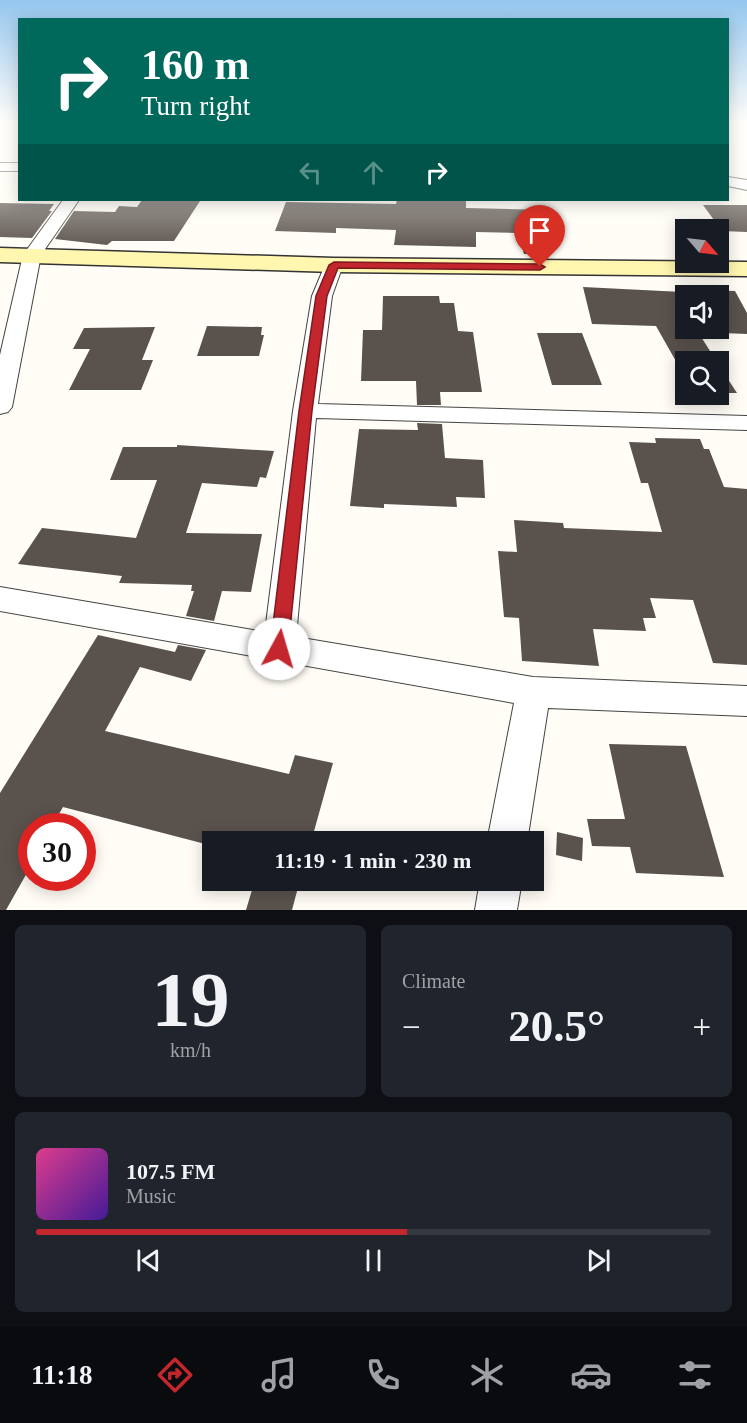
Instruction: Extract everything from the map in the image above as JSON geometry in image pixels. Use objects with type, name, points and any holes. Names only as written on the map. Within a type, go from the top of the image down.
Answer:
[{"type":"main road","points":[[0,255],[334,265],[747,269]]},
{"type":"street","points":[[729,182],[747,185]]},
{"type":"street","points":[[0,407],[32,255],[70,201]]},
{"type":"street","points":[[279,649],[305,411],[322,296],[334,265]]},
{"type":"street","points":[[305,411],[747,423]]},
{"type":"street","points":[[0,599],[533,692],[747,701]]},
{"type":"street","points":[[509,831],[533,692]]},
{"type":"street","points":[[496,910],[499,891]]},
{"type":"building","points":[[141,201],[200,201],[174,241],[112,241],[107,245],[55,239],[74,211],[115,212],[119,206],[137,207]]},
{"type":"building","points":[[397,201],[466,201],[466,208],[546,210],[554,237],[543,237],[549,254],[524,254],[518,233],[476,232],[476,247],[394,245],[396,230],[336,228],[336,233],[275,231],[286,202],[396,204]]},
{"type":"building","points":[[0,203],[54,204],[49,211],[52,211],[32,238],[0,237]]},
{"type":"building","points":[[703,205],[747,205],[747,232],[729,231],[729,219],[713,219]]},
{"type":"building","points":[[583,287],[675,292],[675,339],[702,339],[710,351],[675,351],[675,360],[656,326],[592,324]]},
{"type":"building","points":[[729,291],[735,291],[747,313],[747,334],[729,333]]},
{"type":"building","points":[[383,296],[439,296],[440,303],[454,303],[458,331],[473,332],[482,392],[440,392],[441,405],[417,405],[416,381],[361,381],[363,330],[382,330]]},
{"type":"building","points":[[207,326],[262,327],[261,335],[264,335],[259,356],[197,356]]},
{"type":"building","points":[[155,327],[142,360],[153,360],[141,390],[69,390],[90,349],[73,349],[84,328]]},
{"type":"building","points":[[537,333],[582,333],[602,385],[552,385]]},
{"type":"building","points":[[729,381],[737,393],[729,393]]},
{"type":"building","points":[[417,423],[442,424],[445,458],[483,460],[485,498],[456,497],[457,507],[384,504],[384,508],[350,506],[359,429],[418,430]]},
{"type":"building","points":[[655,438],[700,439],[704,449],[709,449],[724,487],[747,489],[747,665],[713,663],[693,600],[650,598],[656,618],[643,618],[646,631],[593,629],[599,666],[522,661],[519,618],[504,617],[498,551],[517,552],[514,520],[563,523],[564,528],[662,532],[648,483],[641,483],[629,442],[656,443]]},
{"type":"building","points":[[177,445],[274,451],[266,478],[260,477],[257,487],[202,483],[186,533],[262,534],[251,592],[222,591],[214,621],[186,616],[194,591],[191,591],[192,585],[119,583],[122,576],[18,564],[42,528],[136,538],[157,480],[110,480],[123,447],[177,447]]},
{"type":"building","points":[[98,635],[175,652],[178,645],[206,650],[191,681],[140,667],[105,731],[289,774],[295,755],[333,763],[314,831],[202,831],[202,843],[96,816],[96,813],[63,807],[60,813],[18,813],[18,889],[6,910],[0,910],[0,793]]},
{"type":"building","points":[[609,744],[686,746],[724,877],[636,873],[630,847],[592,846],[587,819],[625,819]]},
{"type":"building","points":[[557,832],[583,838],[582,861],[556,855]]},
{"type":"building","points":[[252,891],[297,891],[292,910],[246,910]]},
{"type":"route","points":[[279,649],[305,411],[318,319],[322,296],[334,265],[540,267]]}]
